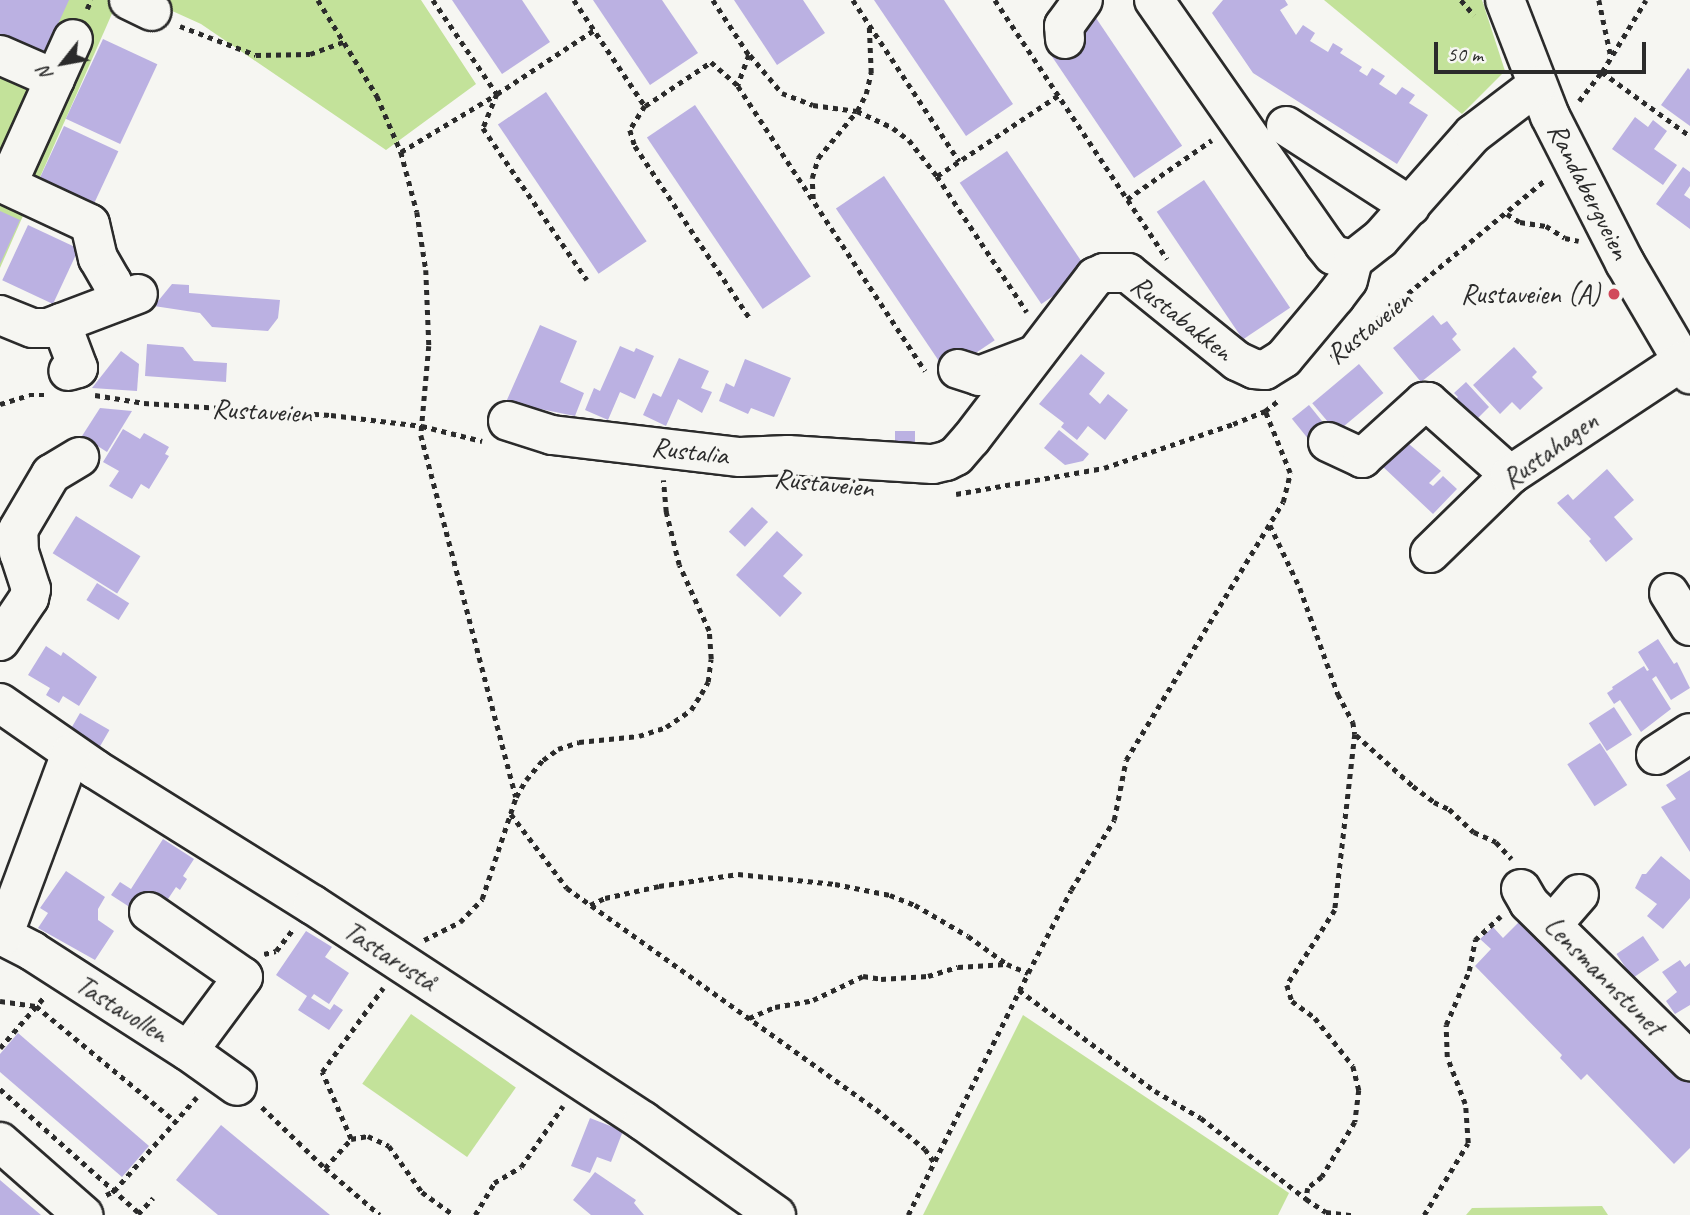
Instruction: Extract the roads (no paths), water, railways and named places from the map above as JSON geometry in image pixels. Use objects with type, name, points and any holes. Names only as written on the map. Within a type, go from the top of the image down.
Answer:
[{"type":"street","points":[[1065,39],[1064,26],[1083,0]]},
{"type":"street","points":[[1154,0],[1324,244],[1333,255],[1353,260]]},
{"type":"street","name":"Randabergveien","points":[[1505,0],[1536,86],[1625,263],[1686,367]]},
{"type":"street","points":[[0,315],[33,328],[48,328],[129,297],[98,258],[90,225],[3,183],[74,39]]},
{"type":"street","points":[[0,55],[55,79]]},
{"type":"street","name":"Rustabakken","points":[[1040,347],[1095,277],[1104,273],[1128,274],[1174,307],[1237,362],[1265,370],[1284,358],[1335,297],[1348,280],[1353,260],[1370,250],[1473,134],[1536,86]]},
{"type":"street","points":[[1286,126],[1410,206]]},
{"type":"street","points":[[61,323],[78,368],[68,387]]},
{"type":"street","points":[[943,372],[979,376],[1040,347]]},
{"type":"street","name":"Rustalia","points":[[498,432],[552,435],[740,457],[788,455],[933,464],[956,456],[1040,347]]},
{"type":"street","name":"Rustahagen","points":[[1430,553],[1510,475],[1686,367]]},
{"type":"street","points":[[1328,442],[1362,458],[1424,402],[1428,402],[1510,475]]},
{"type":"street","points":[[0,641],[29,598],[31,589],[19,553],[18,530],[51,474],[79,457]]},
{"type":"street","points":[[1668,593],[1690,626]]},
{"type":"street","name":"Tastarustå","points":[[0,703],[71,753],[581,1080],[776,1215]]},
{"type":"street","points":[[1656,755],[1690,733]]},
{"type":"street","name":"Tastavollen","points":[[71,753],[2,937],[32,951],[188,1051],[237,1086]]},
{"type":"street","points":[[1552,925],[1579,894]]},
{"type":"street","name":"Lensmannstunet","points":[[1516,898],[1529,903],[1690,1061]]},
{"type":"street","points":[[149,912],[253,966],[188,1051]]},
{"type":"street","points":[[0,1142],[83,1215]]},
{"type":"place","name":"Rustaveien (A)","points":[[1614,294]]}]
